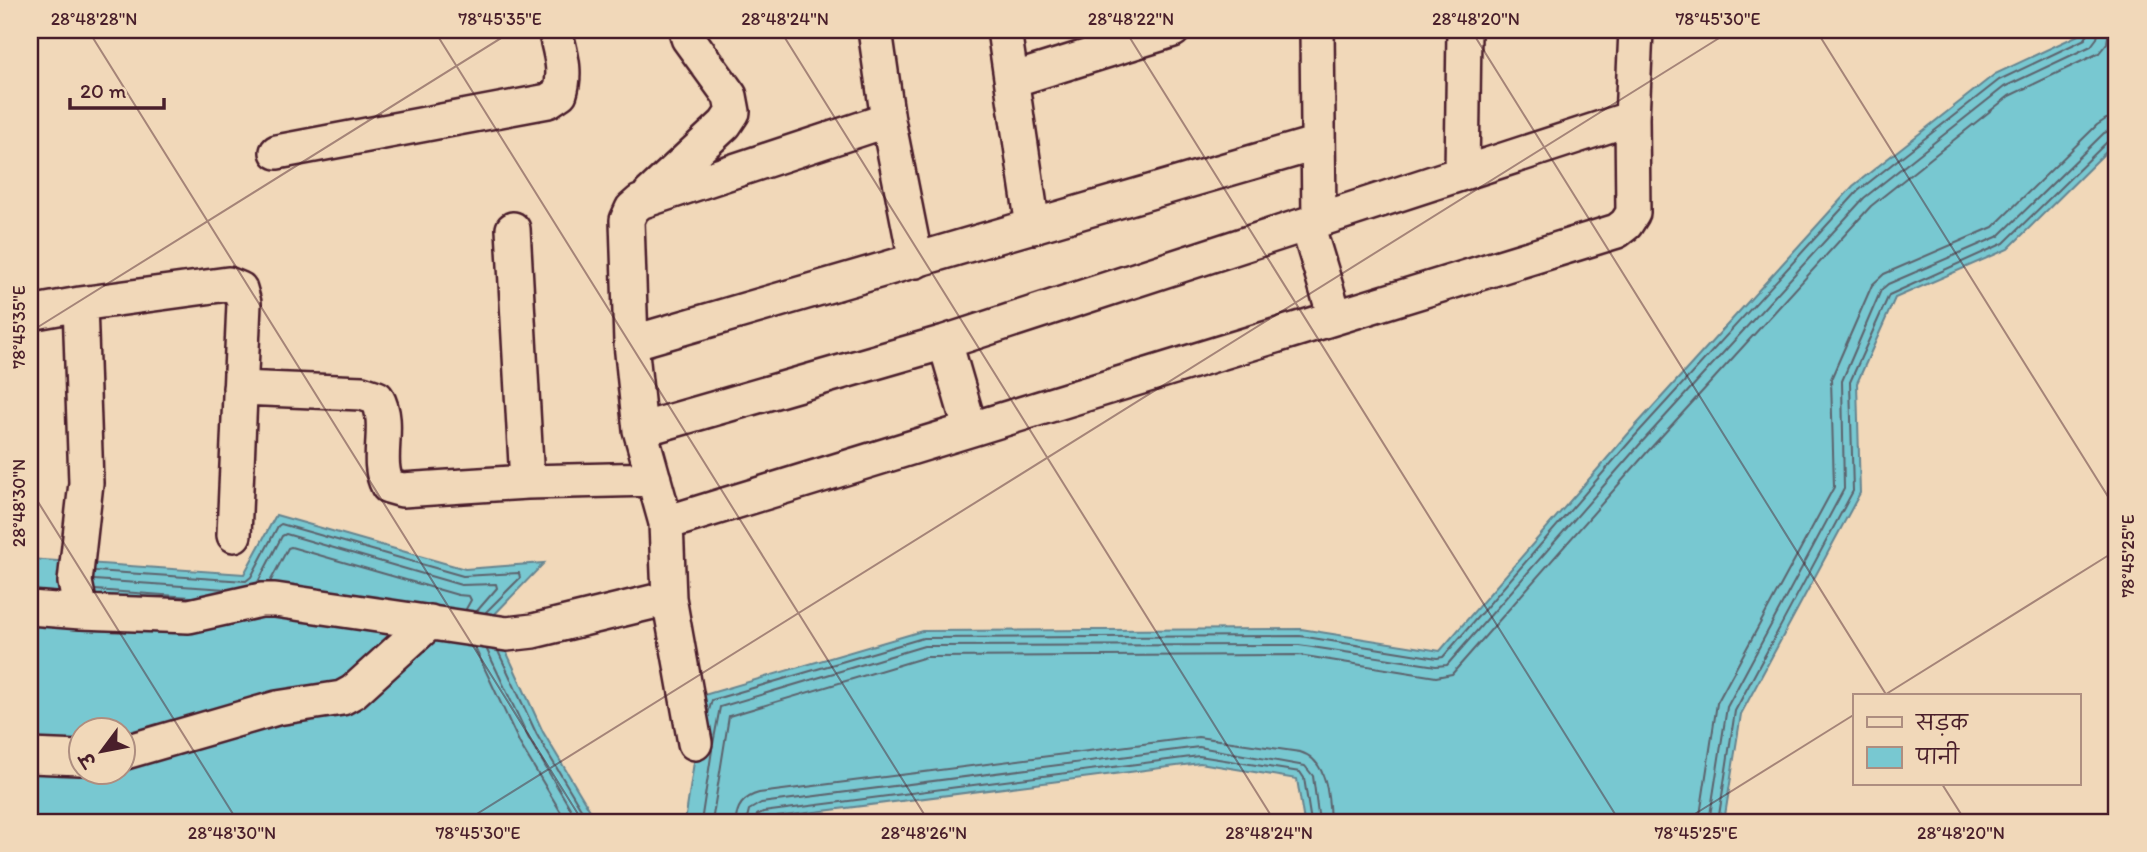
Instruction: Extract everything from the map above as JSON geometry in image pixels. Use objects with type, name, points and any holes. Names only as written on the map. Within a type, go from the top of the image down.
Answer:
[{"type":"street","points":[[277,152],[548,101],[560,93],[564,80],[555,30]]},
{"type":"street","points":[[686,30],[688,38],[730,96],[733,112],[725,124],[632,209],[628,220],[631,343],[640,430],[666,523],[669,597],[695,743]]},
{"type":"street","points":[[875,30],[888,120],[916,261]]},
{"type":"street","points":[[1004,30],[1033,227]]},
{"type":"street","points":[[1012,80],[1173,30]]},
{"type":"street","points":[[1318,30],[1318,143],[1313,222],[1335,317]]},
{"type":"street","points":[[1462,173],[1464,30]]},
{"type":"street","points":[[666,523],[1617,231],[1633,213],[1632,118],[1636,30]]},
{"type":"street","points":[[640,430],[945,342],[1632,118]]},
{"type":"street","points":[[640,202],[888,120]]},
{"type":"street","points":[[631,343],[1318,143]]},
{"type":"street","points":[[513,229],[527,482]]},
{"type":"street","points":[[30,313],[228,284],[240,289],[244,303],[234,535]]},
{"type":"street","points":[[80,304],[86,483],[75,582],[81,612]]},
{"type":"street","points":[[945,342],[970,428]]},
{"type":"street","points":[[240,388],[362,393],[377,398],[383,410],[383,476],[387,486],[402,490],[527,482],[654,479]]},
{"type":"street","points":[[30,608],[189,616],[261,600],[275,600],[507,634],[521,633],[669,597]]},
{"type":"street","points":[[136,749],[277,708],[342,698],[353,692],[430,622]]},
{"type":"street","points":[[30,756],[66,757]]},
{"type":"water","points":[[2089,30],[2117,30],[2117,141],[2008,249],[1895,298],[1857,383],[1860,493],[1741,714],[1724,822],[1304,822],[1297,779],[1200,763],[736,822],[685,822],[704,695],[922,631],[1301,629],[1440,651],[1629,433],[1853,186],[1995,74]]},
{"type":"water","points":[[276,515],[465,569],[544,563],[491,618],[543,732],[594,817],[582,822],[30,822],[30,559],[244,574]]}]
